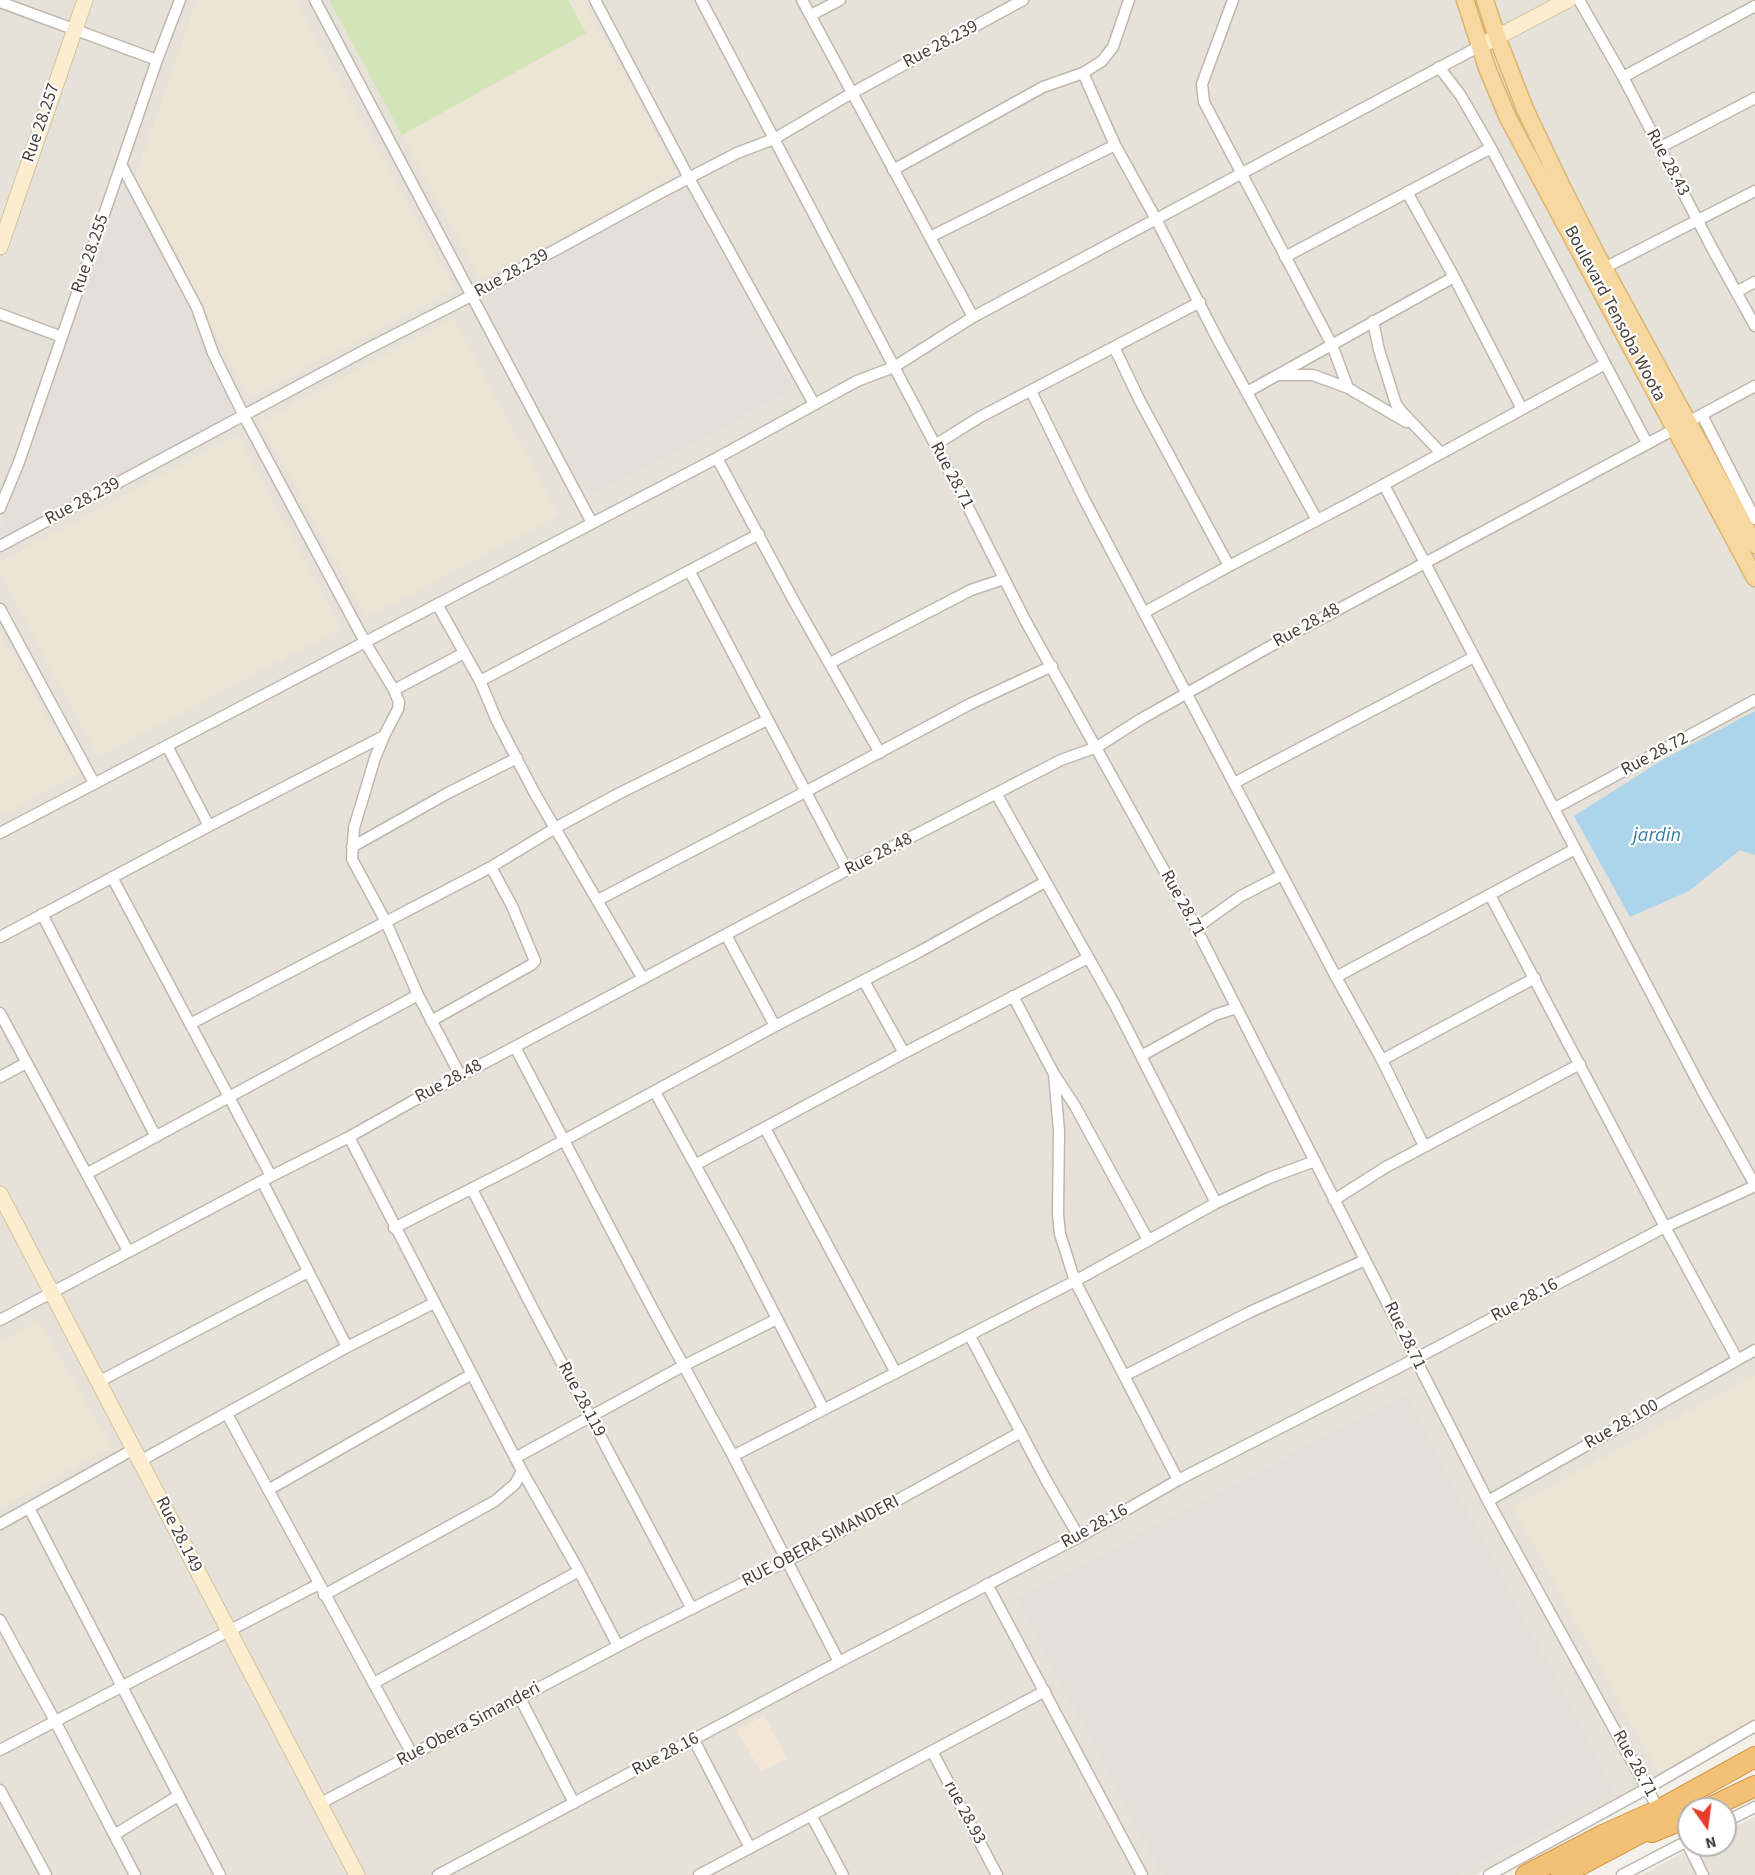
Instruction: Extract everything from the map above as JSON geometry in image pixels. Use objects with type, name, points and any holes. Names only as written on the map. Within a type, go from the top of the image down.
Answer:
[{"type":"highway","points":[[1659,1810],[1713,1767],[1755,1742]]},
{"type":"highway","points":[[1561,1875],[1659,1810],[1755,1757]]},
{"type":"highway","points":[[1598,1849],[1755,1771]]},
{"type":"highway","points":[[1732,1797],[1755,1786]]},
{"type":"highway","points":[[1526,1875],[1677,1821]]},
{"type":"main road","name":"Boulevard Tensoba Woota","points":[[1465,0],[1508,118],[1689,422],[1755,578]]},
{"type":"main road","name":"Boulevard Tensoba Woota","points":[[1485,0],[1525,110],[1605,268],[1755,545]]},
{"type":"street","name":"Rue 28.257","points":[[0,247],[85,0]]},
{"type":"street","name":"Rue 28.255","points":[[0,508],[19,462],[180,0]]},
{"type":"street","points":[[315,0],[592,523]]},
{"type":"street","points":[[595,0],[689,178],[814,404]]},
{"type":"street","name":"Rue 28.71","points":[[701,0],[1004,579],[1196,928],[1488,1501],[1659,1810]]},
{"type":"street","points":[[802,0],[973,317]]},
{"type":"street","points":[[811,15],[840,0]]},
{"type":"street","name":"Rue 28.239","points":[[0,546],[689,178],[737,153],[774,139],[852,93],[1023,0]]},
{"type":"street","points":[[893,170],[1043,87],[1083,73],[1102,61],[1113,47],[1130,0]]},
{"type":"street","points":[[1233,0],[1202,84],[1204,102],[1332,345],[1348,388]]},
{"type":"street","points":[[0,833],[717,458],[857,381],[894,367],[973,317],[1568,0]]},
{"type":"street","name":"Rue 28.43","points":[[1580,0],[1755,326]]},
{"type":"street","points":[[0,2],[158,60]]},
{"type":"street","points":[[1623,77],[1755,6]]},
{"type":"street","points":[[1439,67],[1461,96],[1491,148],[1647,443]]},
{"type":"street","points":[[1083,73],[1115,145],[1246,392],[1317,520]]},
{"type":"street","points":[[1659,148],[1755,98]]},
{"type":"street","points":[[930,237],[1115,145]]},
{"type":"street","points":[[1285,256],[1491,148]]},
{"type":"street","points":[[122,166],[197,308],[213,353],[244,416],[399,702],[398,709],[375,758],[364,793],[354,828],[352,859],[386,922],[418,995],[460,1076]]},
{"type":"street","points":[[1605,268],[1755,191]]},
{"type":"street","points":[[1407,192],[1522,409]]},
{"type":"street","points":[[1246,392],[1454,277]]},
{"type":"street","points":[[1736,292],[1755,282]]},
{"type":"street","points":[[935,445],[980,417],[1200,302]]},
{"type":"street","points":[[0,314],[62,337]]},
{"type":"street","points":[[1373,321],[1379,350],[1396,404],[1441,453]]},
{"type":"street","points":[[1114,347],[1140,401],[1229,566]]},
{"type":"street","points":[[1145,612],[1605,364]]},
{"type":"street","points":[[1278,375],[1312,375],[1348,388],[1414,426]]},
{"type":"street","name":"Rue 28.48","points":[[0,1320],[266,1178],[349,1137],[847,870],[997,795],[1061,760],[1096,747],[1186,693],[1285,638],[1755,386]]},
{"type":"street","points":[[1030,391],[1186,693],[1382,1060],[1424,1146]]},
{"type":"street","points":[[1689,422],[1755,519]]},
{"type":"street","points":[[717,458],[880,753]]},
{"type":"street","points":[[1384,485],[1703,1092],[1755,1185]]},
{"type":"street","points":[[480,681],[759,534]]},
{"type":"street","points":[[690,572],[847,870]]},
{"type":"street","points":[[830,663],[971,590],[1004,579]]},
{"type":"street","points":[[437,604],[480,681],[534,792],[557,827],[643,979]]},
{"type":"street","points":[[0,609],[94,783]]},
{"type":"street","points":[[394,690],[464,653]]},
{"type":"street","points":[[1234,783],[1474,657]]},
{"type":"street","points":[[598,900],[970,704],[1052,666]]},
{"type":"street","name":"Rue 28.72","points":[[1555,808],[1755,700]]},
{"type":"street","points":[[190,1024],[491,867],[557,827],[767,720]]},
{"type":"street","points":[[0,937],[384,736]]},
{"type":"street","points":[[167,747],[209,826]]},
{"type":"street","points":[[352,847],[448,793],[517,758]]},
{"type":"street","points":[[997,795],[1141,1056],[1216,1203]]},
{"type":"street","points":[[1336,977],[1575,849]]},
{"type":"street","points":[[431,1021],[535,961],[512,906],[491,867]]},
{"type":"street","points":[[1196,928],[1241,897],[1282,875]]},
{"type":"street","points":[[112,877],[229,1098],[308,1272],[347,1347]]},
{"type":"street","points":[[394,1228],[864,981],[1045,882]]},
{"type":"street","points":[[1490,895],[1737,1359]]},
{"type":"street","points":[[42,914],[156,1137]]},
{"type":"street","points":[[726,935],[775,1026]]},
{"type":"street","points":[[695,1165],[1088,958]]},
{"type":"street","points":[[1382,1060],[1535,978]]},
{"type":"street","points":[[864,981],[904,1053]]},
{"type":"street","points":[[88,1173],[418,995]]},
{"type":"street","points":[[1013,996],[1054,1074],[1075,1106],[1148,1240]]},
{"type":"street","points":[[1141,1056],[1215,1015],[1236,1008]]},
{"type":"street","points":[[0,1013],[128,1251]]},
{"type":"street","points":[[515,1047],[733,1456],[839,1662]]},
{"type":"street","points":[[0,1077],[26,1063]]},
{"type":"street","points":[[1334,1200],[1386,1167],[1580,1064]]},
{"type":"street","points":[[1054,1074],[1059,1131],[1058,1214],[1060,1234],[1075,1281],[1178,1480]]},
{"type":"street","points":[[655,1092],[823,1408]]},
{"type":"street","points":[[765,1128],[896,1373]]},
{"type":"street","points":[[349,1137],[394,1228],[515,1458],[579,1571],[618,1646]]},
{"type":"street","points":[[733,1456],[1075,1281],[1216,1203],[1269,1178],[1315,1161]]},
{"type":"street","name":"Rue 28.16","points":[[438,1875],[1079,1537],[1178,1480],[1415,1359],[1665,1227],[1755,1185]]},
{"type":"street","name":"Rue 28.119","points":[[472,1189],[692,1610]]},
{"type":"street","name":"Rue 28.149","points":[[0,1194],[357,1875]]},
{"type":"street","points":[[1124,1376],[1250,1312],[1365,1260]]},
{"type":"street","points":[[98,1382],[308,1272]]},
{"type":"street","points":[[0,1524],[137,1455],[227,1414],[347,1347],[434,1303]]},
{"type":"street","points":[[515,1458],[683,1366],[777,1318]]},
{"type":"street","points":[[970,1336],[1079,1537]]},
{"type":"street","name":"Rue 28.100","points":[[1488,1501],[1755,1350]]},
{"type":"street","points":[[268,1490],[472,1374]]},
{"type":"street","points":[[227,1414],[412,1754]]},
{"type":"street","name":"RUE OBERA SIMANDERI","points":[[618,1646],[788,1561],[1021,1432]]},
{"type":"street","points":[[324,1595],[495,1501],[515,1484],[522,1471]]},
{"type":"street","points":[[29,1509],[220,1875]]},
{"type":"street","points":[[374,1683],[579,1571]]},
{"type":"street","points":[[0,1750],[319,1584]]},
{"type":"street","points":[[987,1584],[1142,1875]]},
{"type":"street","points":[[0,1620],[135,1875]]},
{"type":"street","name":"Rue Obera Simanderi","points":[[320,1804],[618,1646]]},
{"type":"street","points":[[699,1875],[1045,1691]]},
{"type":"street","points":[[520,1698],[574,1803]]},
{"type":"street","points":[[1488,1875],[1755,1726]]},
{"type":"street","points":[[694,1740],[750,1848]]},
{"type":"street","name":"rue 28.93","points":[[932,1751],[997,1875]]},
{"type":"street","points":[[0,1790],[46,1875]]},
{"type":"street","points":[[114,1835],[178,1796]]},
{"type":"street","points":[[1737,1816],[1755,1808]]},
{"type":"street","points":[[812,1815],[843,1875]]},
{"type":"street","points":[[1622,1875],[1677,1847]]},
{"type":"street","points":[[1695,1857],[1703,1875]]},
{"type":"shaded area","points":[[0,0],[1755,0],[1755,1727],[1476,1875],[0,1875]]},
{"type":"shaded area","points":[[197,0],[290,0],[296,2],[455,289],[249,398],[135,177]]},
{"type":"shaded area","points":[[329,0],[584,0],[678,174],[481,280]]},
{"type":"shaded area","points":[[125,183],[239,410],[0,539],[0,530]]},
{"type":"shaded area","points":[[687,191],[794,390],[589,497],[487,305],[488,292],[677,193]]},
{"type":"shaded area","points":[[453,318],[559,515],[366,618],[260,422]]},
{"type":"shaded area","points":[[237,435],[341,628],[98,757],[0,573],[0,562]]},
{"type":"shaded area","points":[[0,631],[79,773],[0,816]]},
{"type":"shaded area","points":[[39,1321],[112,1447],[0,1508],[0,1342]]},
{"type":"shaded area","points":[[1755,1375],[1755,1720],[1658,1773],[1513,1507]]},
{"type":"shaded area","points":[[1406,1394],[1616,1792],[1459,1875],[1162,1875],[1016,1599]]},
{"type":"shaded area","points":[[764,1716],[787,1759],[761,1772],[737,1730]]},
{"type":"shaded area","points":[[1755,1817],[1755,1875],[1641,1875],[1677,1856],[1737,1857],[1737,1825]]},
{"type":"green space","points":[[329,0],[568,0],[586,33],[402,135]]},
{"type":"water","name":"jardin","points":[[1755,711],[1755,855],[1740,850],[1689,891],[1630,917],[1574,816],[1662,760]]}]
